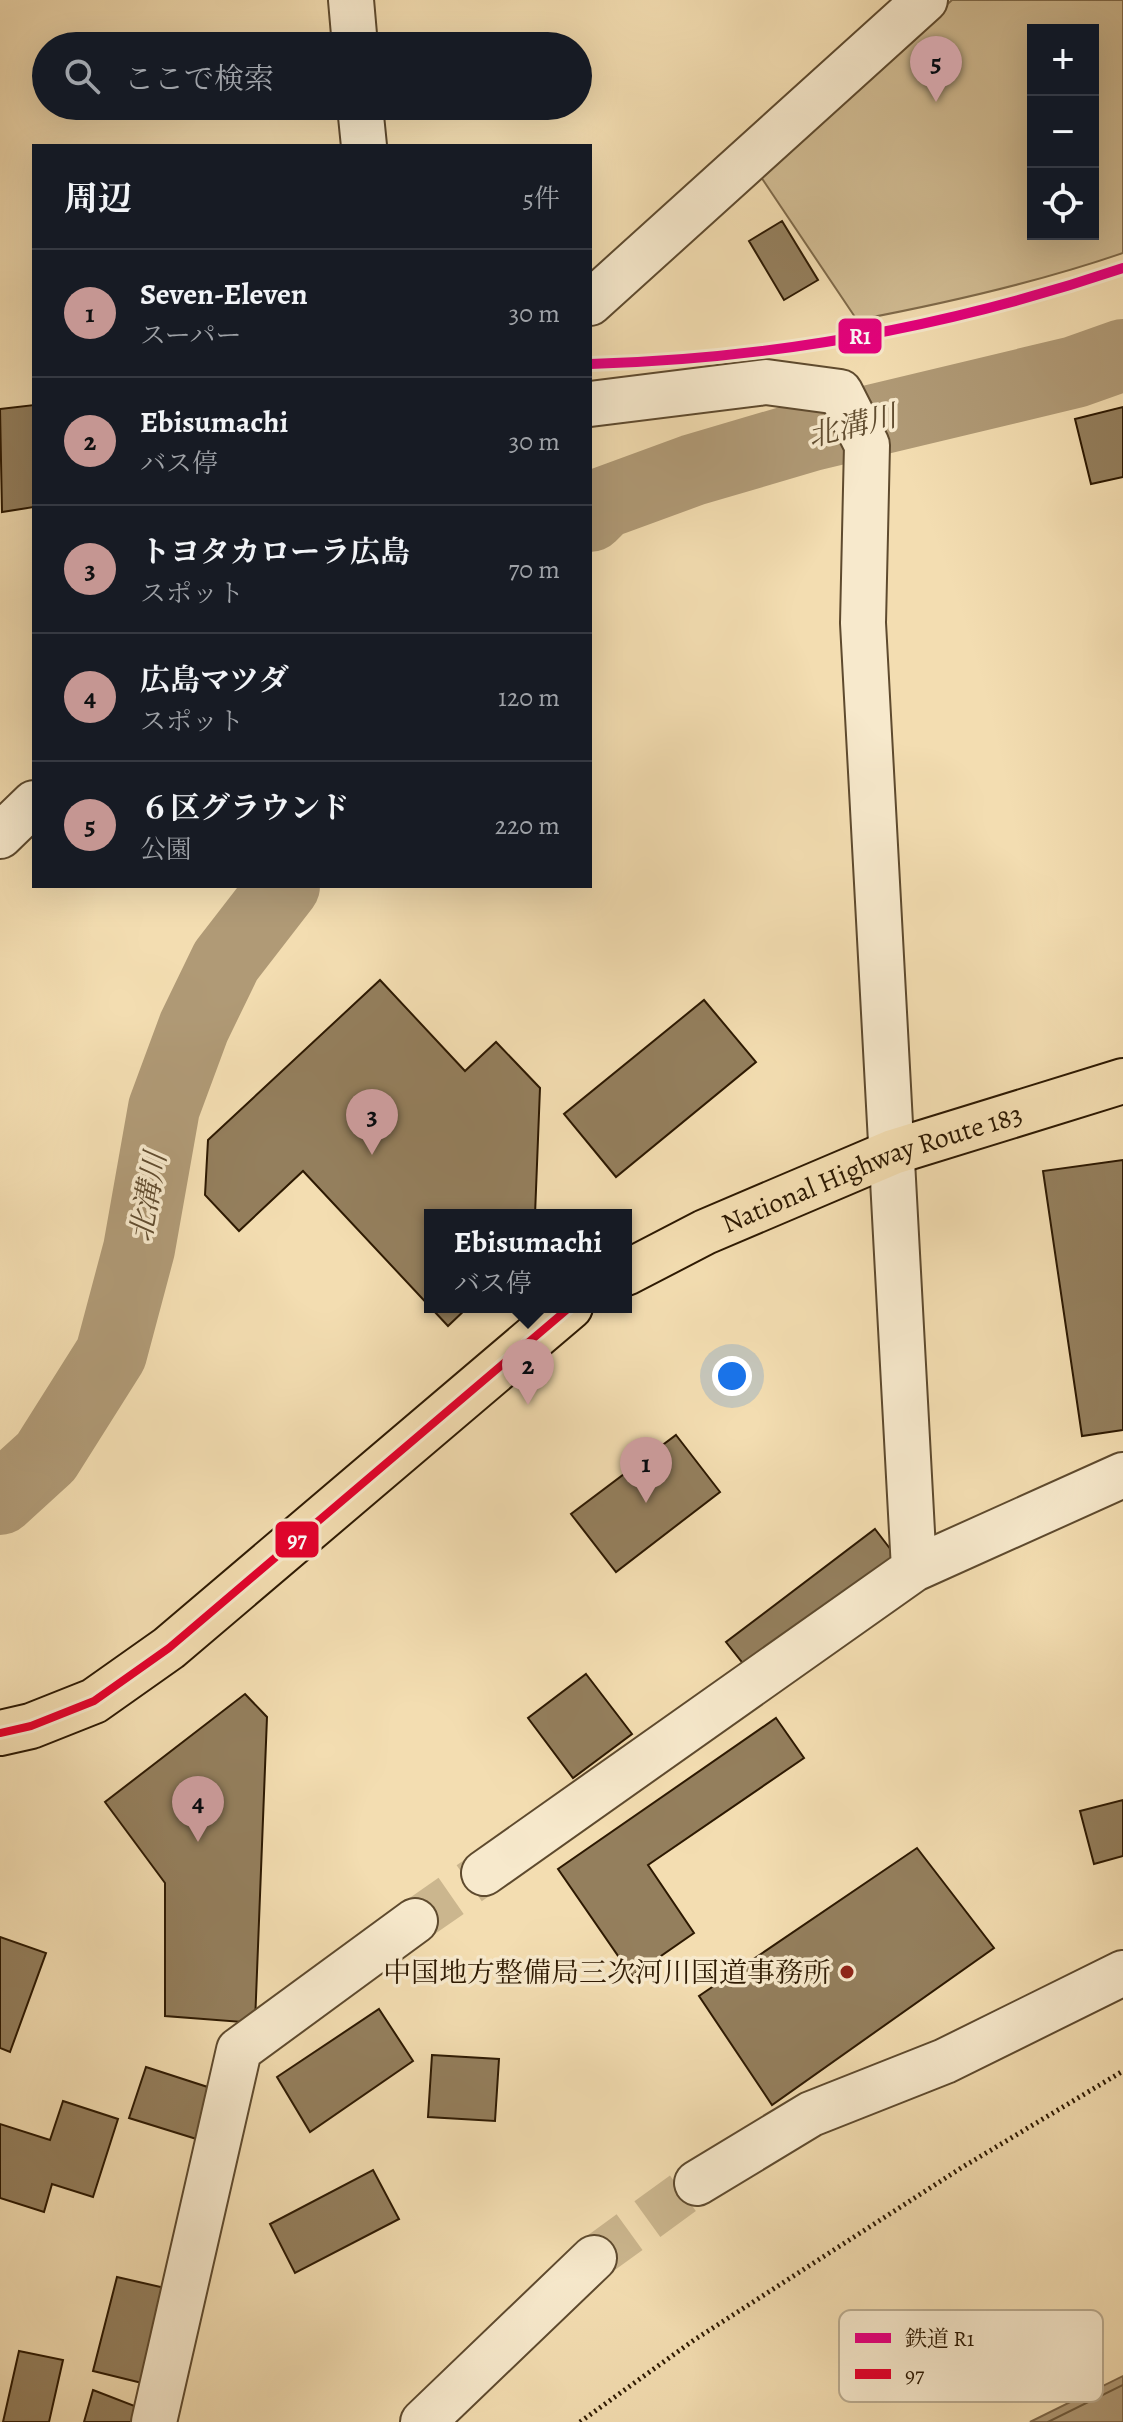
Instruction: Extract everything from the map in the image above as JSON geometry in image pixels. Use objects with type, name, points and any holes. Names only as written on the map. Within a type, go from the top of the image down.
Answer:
[{"type":"highway","name":"National Highway Route 183","points":[[632,1270],[705,1232],[893,1152],[1123,1081]]},
{"type":"highway","points":[[0,1733],[31,1726],[94,1701],[169,1648],[563,1313]]},
{"type":"street","points":[[351,0],[354,32]]},
{"type":"street","points":[[592,301],[925,0]]},
{"type":"street","points":[[361,120],[364,144]]},
{"type":"street","points":[[592,404],[766,382],[840,392],[867,445],[863,623],[914,1569]]},
{"type":"street","points":[[0,836],[32,805]]},
{"type":"street","points":[[484,1873],[914,1569],[1123,1475]]},
{"type":"street","points":[[154,2422],[239,2050],[415,1921]]},
{"type":"street","points":[[697,2183],[811,2114],[945,2061],[1123,1973]]},
{"type":"street","points":[[423,2422],[594,2258]]},
{"type":"path","points":[[580,2422],[694,2340],[961,2168],[1123,2071]]},
{"type":"shaded area","points":[[952,0],[1123,0],[1123,253],[991,291],[857,320],[759,174]]},
{"type":"water","points":[[1123,2376],[1123,2422],[1030,2422],[1070,2402],[1103,2402],[1103,2386]]},
{"type":"building","points":[[782,221],[818,280],[784,300],[749,241]]},
{"type":"building","points":[[32,405],[32,507],[2,512],[0,409]]},
{"type":"building","points":[[1123,407],[1123,477],[1091,484],[1075,419]]},
{"type":"building","points":[[380,980],[465,1071],[496,1042],[540,1088],[535,1209],[424,1209],[424,1301],[303,1171],[239,1231],[205,1195],[208,1140]]},
{"type":"building","points":[[704,1000],[756,1062],[616,1177],[564,1114]]},
{"type":"building","points":[[1123,1160],[1123,1430],[1082,1436],[1043,1171]]},
{"type":"building","points":[[436,1313],[462,1313],[448,1326]]},
{"type":"building","points":[[676,1435],[720,1492],[616,1572],[571,1514]]},
{"type":"building","points":[[875,1529],[901,1563],[753,1676],[726,1642]]},
{"type":"building","points":[[586,1674],[632,1734],[573,1778],[528,1718]]},
{"type":"building","points":[[245,1694],[267,1717],[255,2023],[165,2016],[165,1883],[105,1802]]},
{"type":"building","points":[[776,1718],[804,1758],[648,1865],[694,1933],[632,1976],[558,1869]]},
{"type":"building","points":[[1123,1800],[1123,1856],[1094,1864],[1080,1811]]},
{"type":"building","name":"中国地方整備局三次河川国道事務所","points":[[917,1848],[994,1948],[772,2105],[699,1996]]},
{"type":"building","points":[[0,1937],[46,1953],[10,2052],[0,2048]]},
{"type":"building","points":[[379,2009],[413,2061],[310,2132],[277,2077]]},
{"type":"building","points":[[432,2055],[499,2059],[495,2121],[428,2117]]},
{"type":"building","points":[[146,2067],[223,2092],[206,2142],[129,2118]]},
{"type":"building","points":[[63,2101],[118,2119],[93,2197],[52,2184],[44,2212],[0,2198],[0,2124],[50,2140]]},
{"type":"building","points":[[373,2170],[399,2219],[295,2273],[270,2224]]},
{"type":"building","points":[[117,2277],[165,2288],[142,2383],[93,2371]]},
{"type":"building","points":[[19,2351],[63,2360],[49,2422],[3,2422]]},
{"type":"building","points":[[93,2390],[145,2410],[142,2422],[84,2422]]},
{"type":"waterway","name":"北溝川","points":[[592,514],[603,503],[693,470],[812,435],[1075,372],[1123,355]]},
{"type":"waterway","name":"北溝川","points":[[0,1499],[46,1457],[111,1354],[139,1249],[164,1108],[194,1027],[226,961],[282,888]]},
{"type":"tunnel","points":[[415,1921],[484,1873]]},
{"type":"tunnel","points":[[594,2258],[697,2183]]},
{"type":"rail line","name":"R1","points":[[592,364],[726,355],[860,336],[993,307],[1123,268]]},
{"type":"transit line","name":"97","points":[[0,1733],[31,1726],[94,1701],[169,1648],[563,1313]]},
{"type":"place","name":"６区グラウンド","points":[[936,102]]},
{"type":"place","name":"トヨタカローラ広島","points":[[372,1155]]},
{"type":"place","name":"Ebisumachi","points":[[528,1405]]},
{"type":"place","name":"Seven-Eleven","points":[[646,1503]]},
{"type":"place","name":"広島マツダ","points":[[198,1842]]},
{"type":"place","name":"中国地方整備局三次河川国道事務所","points":[[847,1972]]}]
